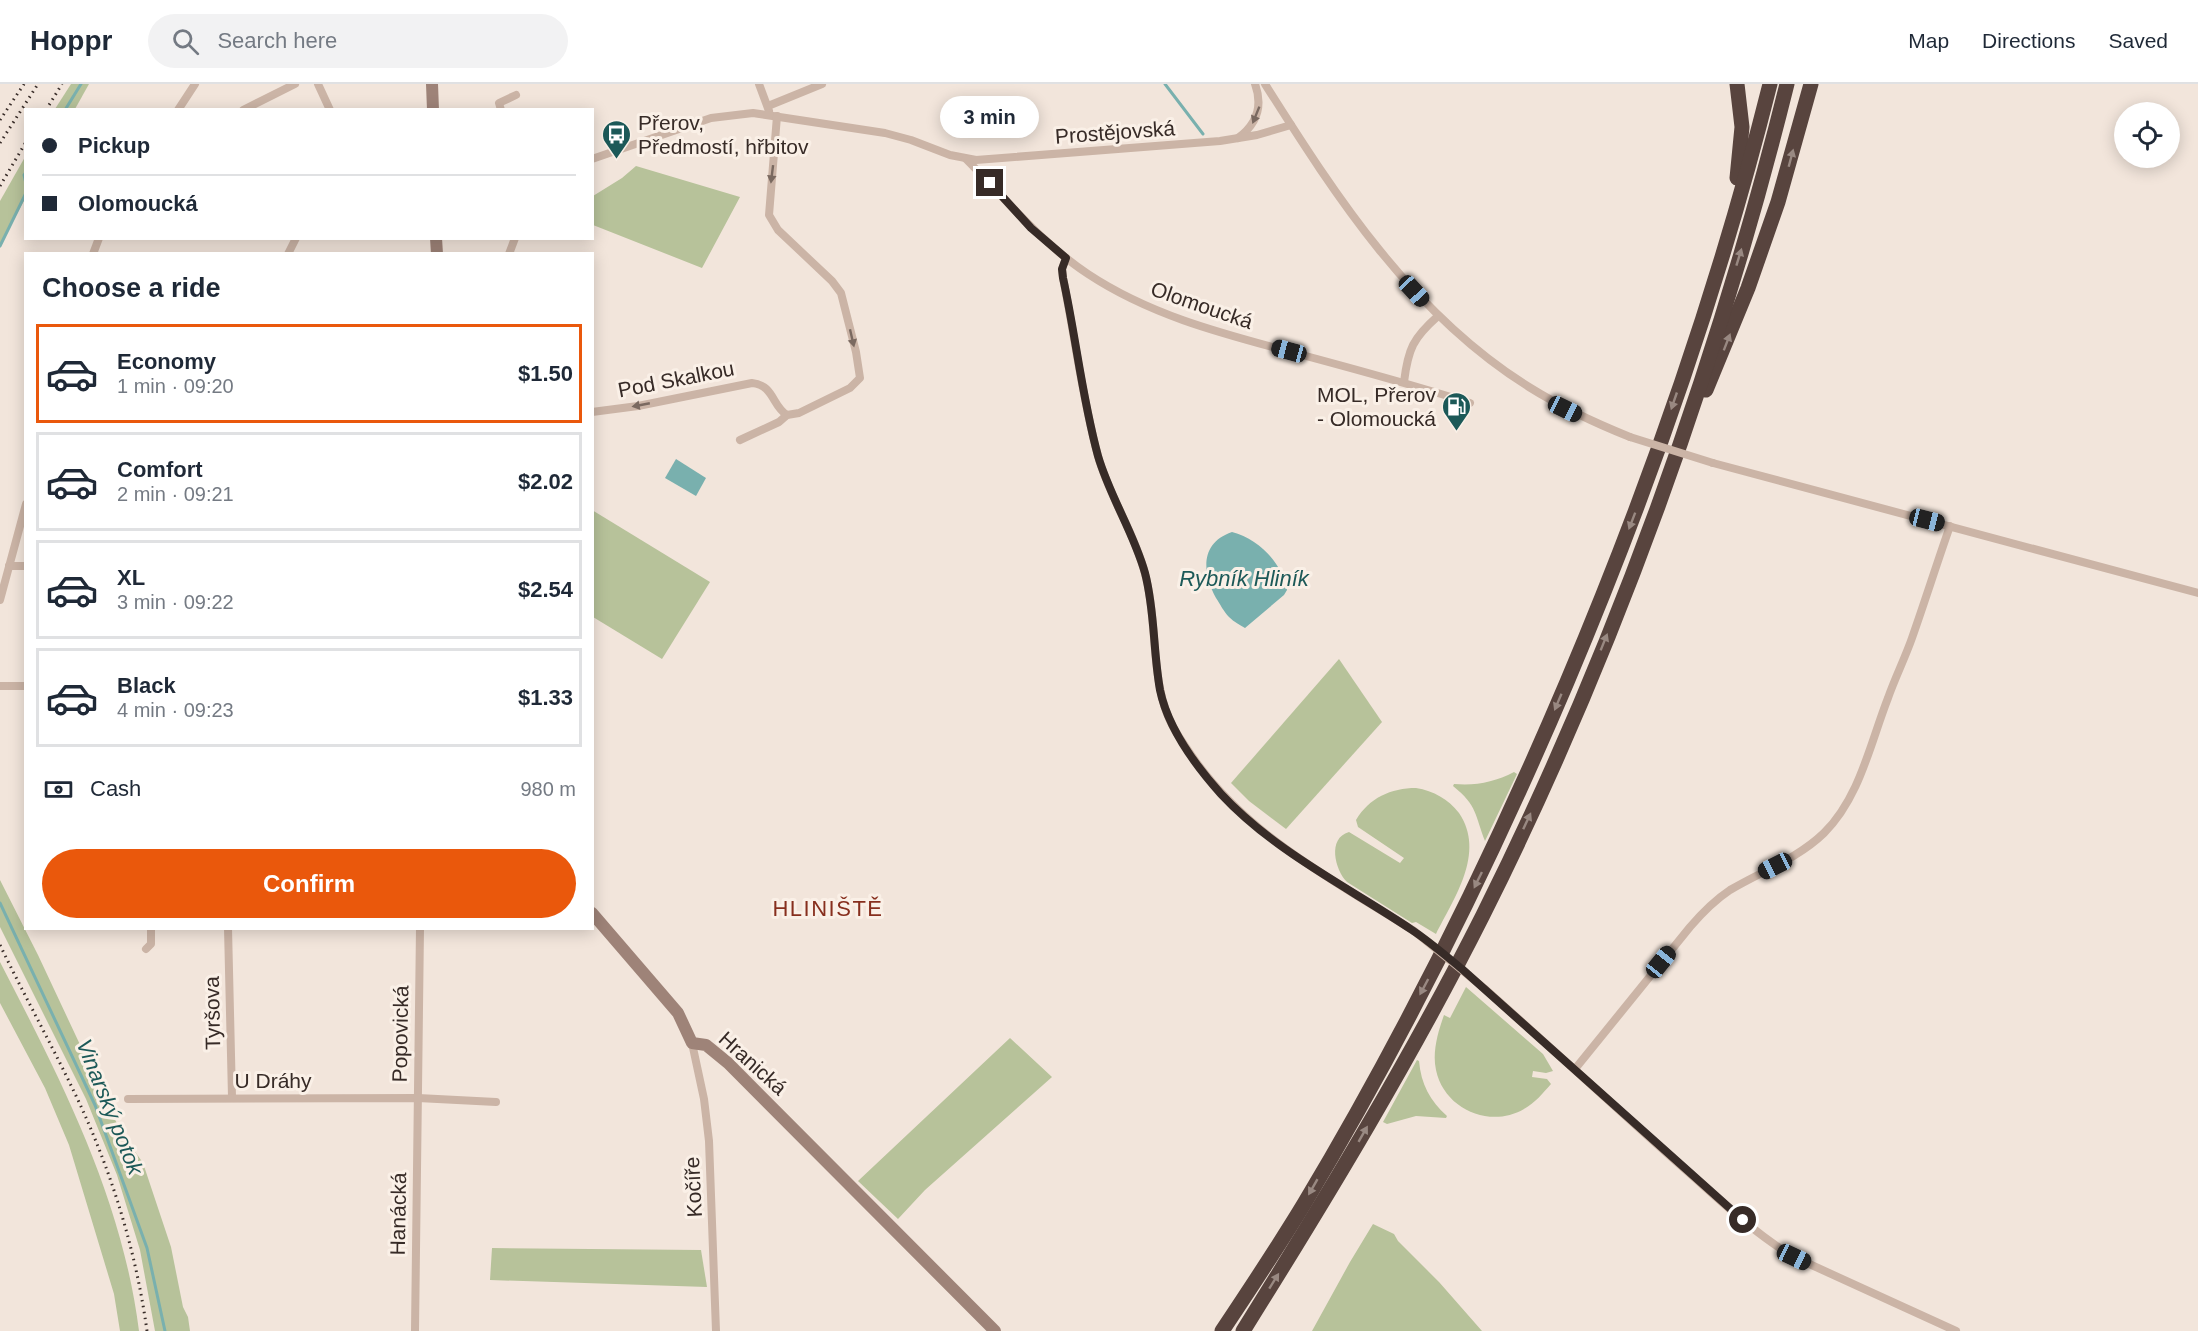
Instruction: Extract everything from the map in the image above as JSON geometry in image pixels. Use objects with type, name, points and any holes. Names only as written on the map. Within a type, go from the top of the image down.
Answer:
[{"type":"highway","points":[[1731,226],[1742,127],[1737,84]]},
{"type":"highway","points":[[1222,1331],[1304,1203],[1374,1081],[1451,935],[1509,816],[1631,524],[1702,320],[1731,226],[1770,84]]},
{"type":"highway","points":[[1243,1331],[1334,1184],[1435,1006],[1484,912],[1564,742],[1670,472],[1719,325],[1776,131],[1787,84]]},
{"type":"highway","points":[[1670,472],[1719,362],[1756,266],[1778,202],[1811,84]]},
{"type":"main road","points":[[432,84],[433,108]]},
{"type":"main road","name":"Hranická","points":[[594,915],[678,1013],[692,1043],[706,1045],[728,1063],[995,1331]]},
{"type":"street","points":[[179,108],[195,84]]},
{"type":"street","points":[[247,108],[295,84]]},
{"type":"street","points":[[318,84],[329,108]]},
{"type":"street","points":[[740,440],[779,422],[787,415],[799,413],[850,388],[858,382],[860,374],[841,293],[832,281],[778,230],[769,215],[771,112],[759,84]]},
{"type":"street","points":[[771,112],[822,84]]},
{"type":"street","points":[[1236,139],[1248,130],[1258,111],[1260,99],[1255,84]]},
{"type":"street","points":[[1265,84],[1376,248],[1438,316],[1480,353],[1529,387],[1582,417],[1630,437],[1713,463],[2198,593]]},
{"type":"street","points":[[500,108],[499,103],[516,95]]},
{"type":"street","name":"Prostějovská","points":[[594,158],[711,118],[745,113],[771,112],[892,134],[966,159],[999,159],[1236,139],[1271,132],[1291,125]]},
{"type":"street","name":"Olomoucká","points":[[966,159],[1031,228],[1066,258],[1117,292],[1174,318],[1209,330],[1404,382],[1470,403]]},
{"type":"street","points":[[1066,258],[1062,269],[1063,278],[1095,442],[1109,488],[1140,556],[1145,573],[1151,598],[1160,689],[1166,711],[1175,731],[1217,789],[1281,847],[1414,931],[1485,989],[1655,1143],[1772,1244],[1804,1262],[1956,1331]]},
{"type":"street","points":[[1404,382],[1412,343],[1419,333],[1438,316]]},
{"type":"street","name":"Pod Skalkou","points":[[594,412],[638,406],[752,382],[766,387],[774,396],[780,410],[787,415]]},
{"type":"street","points":[[0,600],[24,511]]},
{"type":"street","points":[[1575,1069],[1704,911],[1733,888],[1803,851],[1825,832],[1843,810],[1862,772],[1912,638],[1950,525]]},
{"type":"street","points":[[9,566],[24,566]]},
{"type":"street","points":[[0,686],[24,686]]},
{"type":"street","points":[[146,949],[151,944],[151,930]]},
{"type":"street","name":"Tyršova","points":[[228,930],[232,1097]]},
{"type":"street","name":"Popovická","points":[[420,930],[417,1098],[496,1102]]},
{"type":"street","name":"Kočíře","points":[[692,1043],[704,1100],[709,1142],[716,1331]]},
{"type":"street","name":"U Dráhy","points":[[128,1099],[417,1098]]},
{"type":"street","name":"Hanácká","points":[[415,1331],[417,1098]]},
{"type":"green space","points":[[71,84],[89,84],[76,108],[56,108]]},
{"type":"green space","points":[[24,159],[24,201],[0,244],[0,201]]},
{"type":"green space","points":[[636,166],[740,197],[702,268],[594,225],[594,195],[622,178]]},
{"type":"green space","points":[[594,511],[710,582],[662,659],[594,618]]},
{"type":"green space","points":[[1339,659],[1382,722],[1286,829],[1249,801],[1231,783]]},
{"type":"green space","points":[[1514,772],[1517,774],[1485,841],[1471,806],[1453,786],[1454,784],[1485,782]]},
{"type":"green space","points":[[1416,788],[1440,796],[1455,808],[1467,828],[1469,844],[1464,875],[1436,934],[1416,922],[1412,923],[1347,882],[1339,870],[1335,855],[1338,841],[1342,835],[1349,832],[1400,863],[1404,858],[1358,827],[1356,820],[1374,800],[1389,792]]},
{"type":"green space","points":[[0,880],[38,955],[120,1130],[143,1163],[171,1247],[190,1331],[155,1331],[140,1250],[117,1175],[86,1099],[0,927]]},
{"type":"green space","points":[[0,962],[66,1095],[104,1186],[131,1282],[139,1331],[120,1331],[114,1294],[69,1145],[45,1088],[0,1003]]},
{"type":"green space","points":[[1466,987],[1543,1054],[1553,1071],[1546,1073],[1533,1071],[1532,1077],[1547,1079],[1551,1084],[1532,1104],[1511,1115],[1483,1116],[1458,1105],[1441,1084],[1436,1070],[1435,1049],[1444,1015],[1450,1018]]},
{"type":"green space","points":[[1010,1038],[1052,1077],[925,1190],[898,1219],[858,1181]]},
{"type":"green space","points":[[1417,1060],[1427,1092],[1447,1116],[1446,1118],[1416,1116],[1387,1124],[1383,1122]]},
{"type":"green space","points":[[1373,1224],[1394,1234],[1482,1331],[1312,1331]]},
{"type":"green space","points":[[492,1248],[701,1250],[707,1287],[490,1280]]},
{"type":"water","points":[[676,459],[706,478],[696,496],[665,478]]},
{"type":"water","name":"Rybník Hliník","points":[[1232,532],[1251,540],[1268,554],[1280,571],[1287,590],[1245,628],[1231,619],[1216,598],[1206,569],[1209,551],[1214,543]]},
{"type":"waterway","name":"Vinarský potok","points":[[66,108],[81,84]]},
{"type":"waterway","points":[[1165,84],[1203,134]]},
{"type":"waterway","name":"Vinarský potok","points":[[0,246],[24,197]]},
{"type":"waterway","name":"Vinarský potok","points":[[0,903],[95,1105],[147,1248],[165,1331]]},
{"type":"railway","points":[[0,120],[24,84]]},
{"type":"railway","points":[[0,143],[38,84]]},
{"type":"railway","points":[[47,108],[62,84]]},
{"type":"railway","points":[[0,186],[24,145]]},
{"type":"railway","points":[[0,945],[68,1080],[102,1156],[129,1242],[147,1331]]},
{"type":"place","name":"Přerov, Předmostí, hřbitov","points":[[617,160]]},
{"type":"place","name":"MOL, Přerov - Olomoucká","points":[[1457,432]]},
{"type":"district","name":"HLINIŠTĚ","points":[[828,908]]},
{"type":"route","points":[[990,183],[1031,228],[1066,258],[1062,269],[1063,278],[1095,442],[1109,488],[1140,556],[1145,573],[1151,598],[1163,701],[1180,740],[1203,772],[1222,795],[1281,847],[1414,931],[1462,969],[1743,1220]]}]
